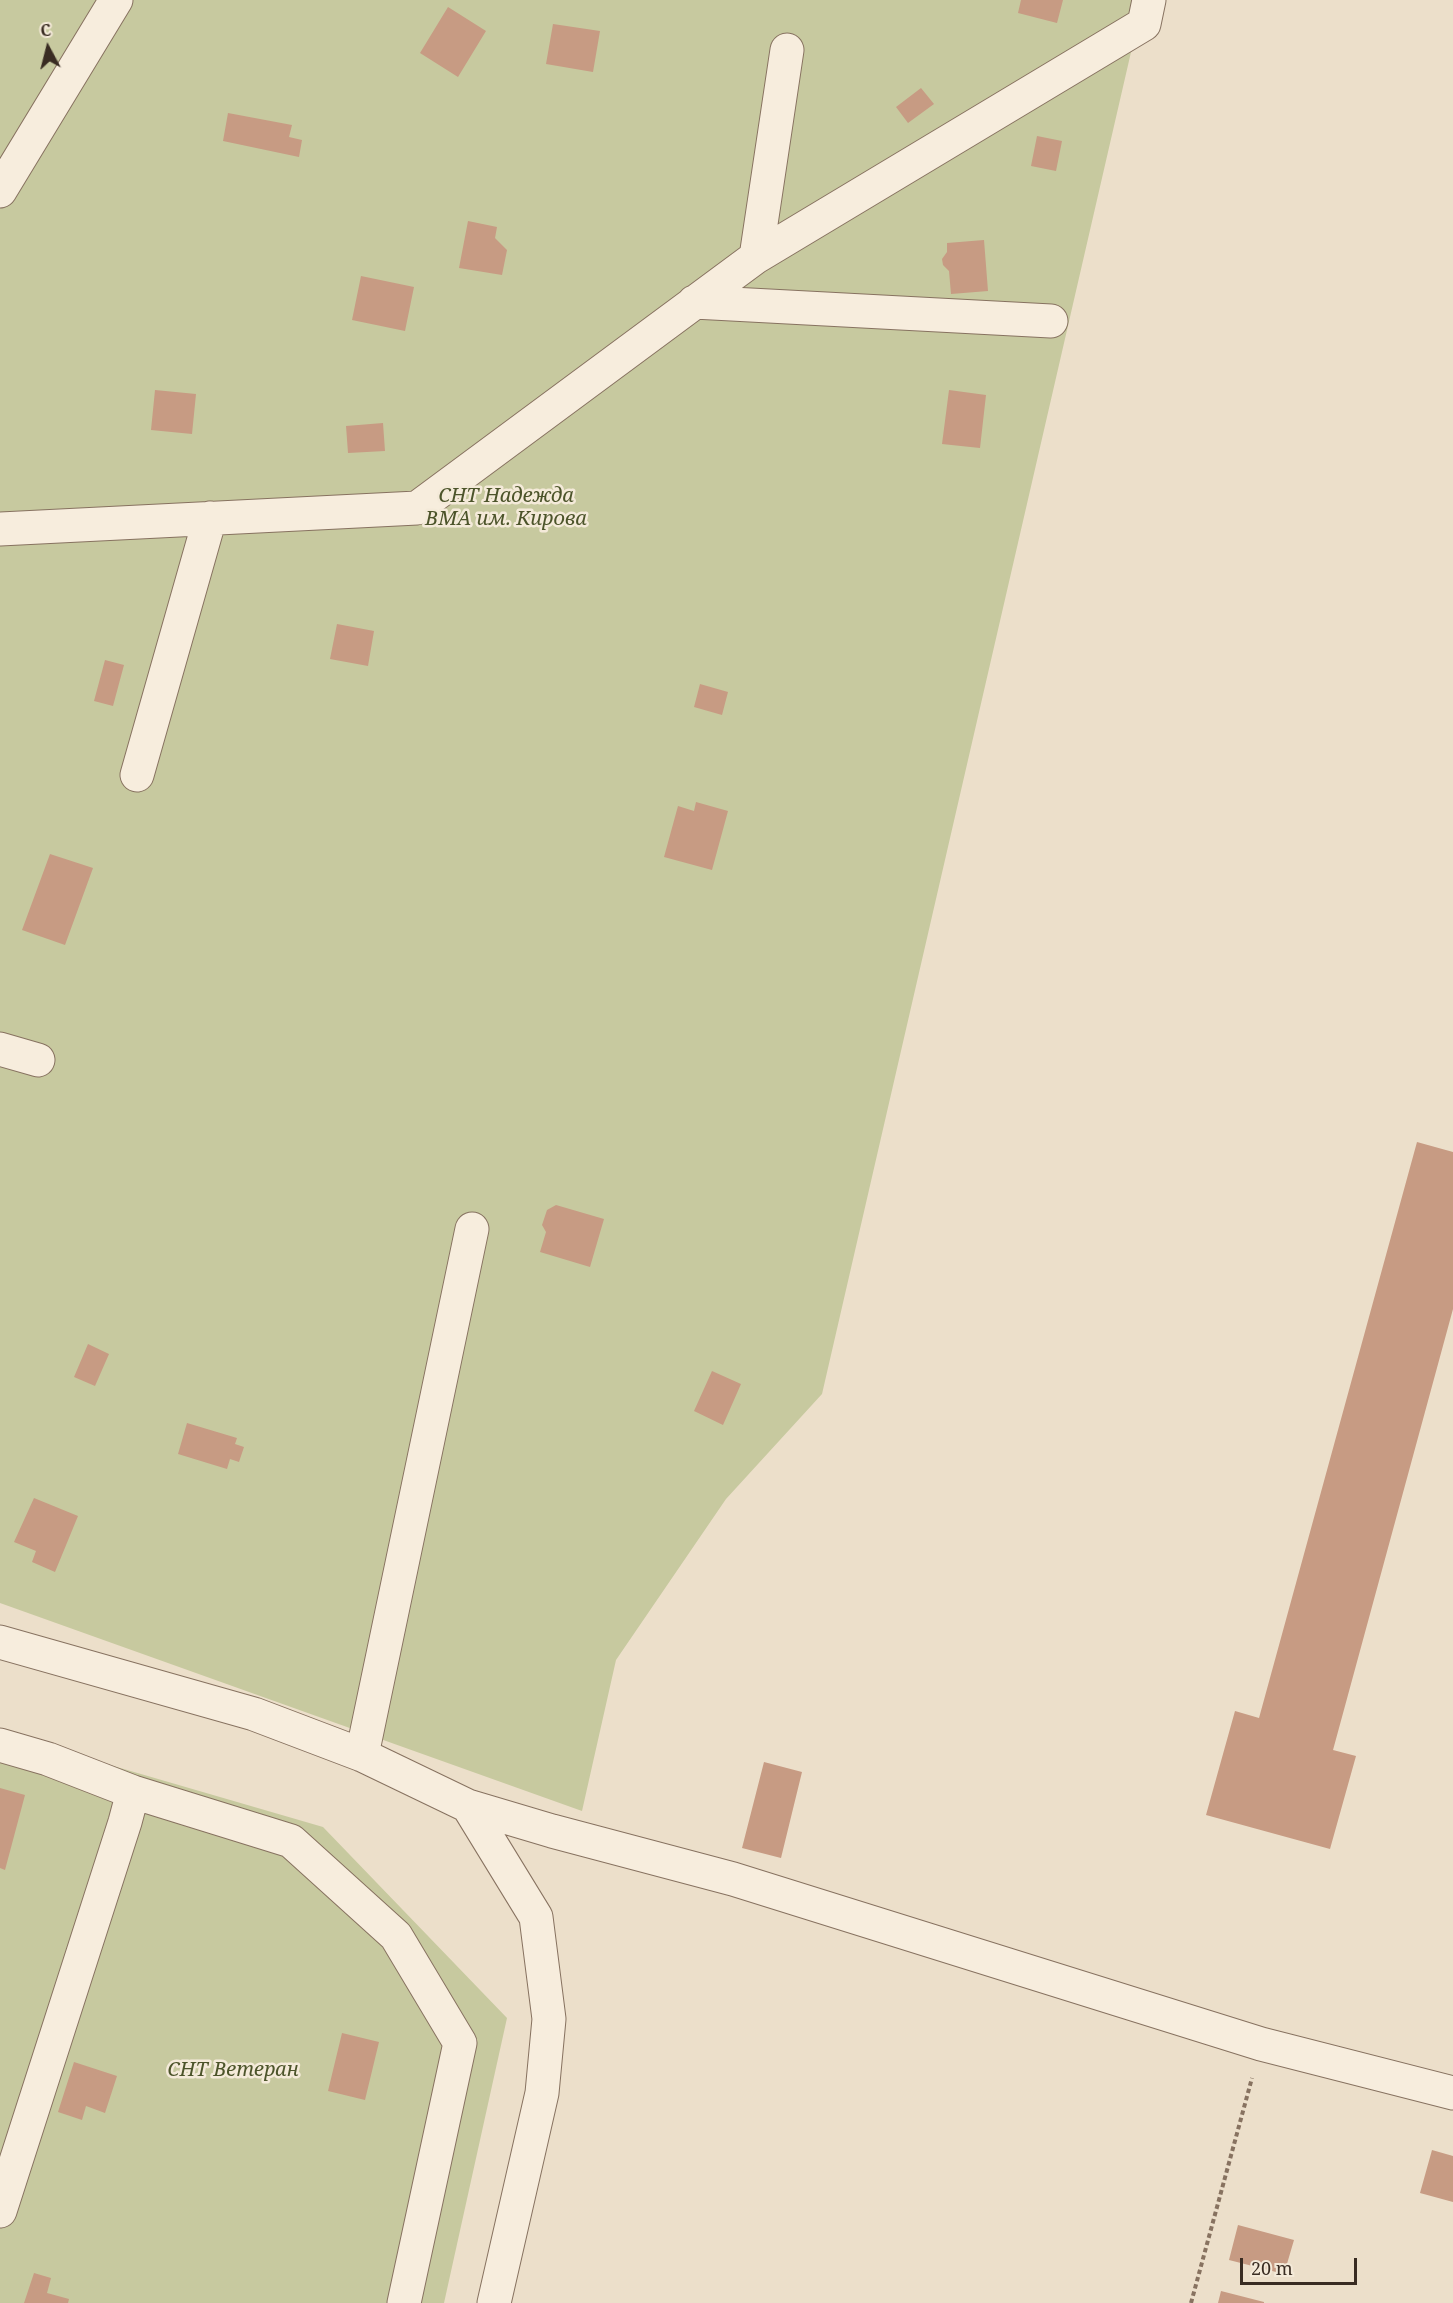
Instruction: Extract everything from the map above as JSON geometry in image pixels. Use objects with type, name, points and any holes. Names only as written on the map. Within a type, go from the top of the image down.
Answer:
[{"type":"street","points":[[0,191],[116,0]]},
{"type":"street","points":[[0,529],[417,508],[756,257],[1144,24],[1149,0]]},
{"type":"street","points":[[756,257],[787,50]]},
{"type":"street","points":[[694,302],[1051,321]]},
{"type":"street","points":[[136,775],[210,518]]},
{"type":"street","points":[[0,1049],[38,1060]]},
{"type":"street","points":[[362,1755],[472,1229]]},
{"type":"street","points":[[0,1642],[254,1714],[362,1755],[468,1806],[733,1879],[1261,2044],[1453,2093]]},
{"type":"street","points":[[0,1745],[48,1759],[133,1792],[291,1841],[396,1936],[460,2043],[404,2303]]},
{"type":"street","points":[[0,2211],[133,1792]]},
{"type":"street","points":[[468,1806],[536,1917],[549,2019],[542,2093],[494,2303]]},
{"type":"path","points":[[1191,2303],[1261,2044]]},
{"type":"green space","name":"СНТ Надежда ВМА им. Кирова","points":[[0,0],[1143,0],[822,1394],[726,1499],[616,1660],[582,1811],[0,1603]]},
{"type":"green space","name":"СНТ Ветеран","points":[[0,1733],[323,1827],[507,2018],[444,2303],[0,2303]]},
{"type":"building","points":[[1021,0],[1063,0],[1057,23],[1018,13]]},
{"type":"building","points":[[448,7],[486,31],[458,77],[420,53]]},
{"type":"building","points":[[553,24],[600,31],[593,72],[546,64]]},
{"type":"building","points":[[921,88],[934,104],[908,123],[896,107]]},
{"type":"building","points":[[228,113],[292,125],[289,137],[302,140],[299,157],[223,141]]},
{"type":"building","points":[[1037,136],[1062,141],[1056,171],[1031,166]]},
{"type":"building","points":[[468,221],[497,227],[495,238],[507,250],[502,275],[459,268]]},
{"type":"building","points":[[984,240],[988,291],[951,294],[949,271],[943,265],[942,259],[947,252],[947,243]]},
{"type":"building","points":[[361,276],[414,287],[405,331],[352,320]]},
{"type":"building","points":[[155,390],[196,394],[192,434],[151,430]]},
{"type":"building","points":[[949,390],[986,395],[980,448],[942,444]]},
{"type":"building","points":[[383,423],[385,451],[348,453],[346,426]]},
{"type":"building","points":[[337,624],[374,631],[368,666],[330,659]]},
{"type":"building","points":[[105,660],[124,665],[113,706],[94,701]]},
{"type":"building","points":[[700,684],[728,692],[722,715],[694,707]]},
{"type":"building","points":[[696,802],[728,811],[712,870],[664,857],[678,806],[694,811]]},
{"type":"building","points":[[50,854],[93,868],[65,945],[22,930]]},
{"type":"building","points":[[1417,1142],[1453,1152],[1453,1309],[1333,1750],[1356,1756],[1330,1849],[1206,1815],[1235,1711],[1259,1718]]},
{"type":"building","points":[[556,1205],[604,1219],[590,1267],[540,1252],[546,1232],[542,1225],[547,1210]]},
{"type":"building","points":[[88,1344],[109,1354],[95,1386],[74,1377]]},
{"type":"building","points":[[712,1371],[741,1384],[723,1425],[694,1411]]},
{"type":"building","points":[[187,1423],[237,1438],[235,1444],[244,1447],[239,1462],[230,1459],[227,1469],[178,1454]]},
{"type":"building","points":[[34,1498],[78,1516],[55,1572],[32,1562],[36,1551],[14,1542]]},
{"type":"building","points":[[764,1762],[802,1772],[781,1858],[742,1848]]},
{"type":"building","points":[[0,1788],[25,1795],[5,1870],[0,1868]]},
{"type":"building","points":[[342,2033],[379,2042],[365,2100],[328,2091]]},
{"type":"building","points":[[74,2062],[117,2076],[105,2113],[86,2106],[82,2120],[58,2112]]},
{"type":"building","points":[[1432,2150],[1453,2156],[1453,2202],[1420,2193]]},
{"type":"building","points":[[1238,2225],[1294,2240],[1284,2274],[1229,2260]]},
{"type":"building","points":[[34,2273],[51,2278],[47,2293],[69,2299],[68,2303],[24,2303]]},
{"type":"building","points":[[1221,2291],[1264,2302],[1264,2303],[1218,2303]]}]
